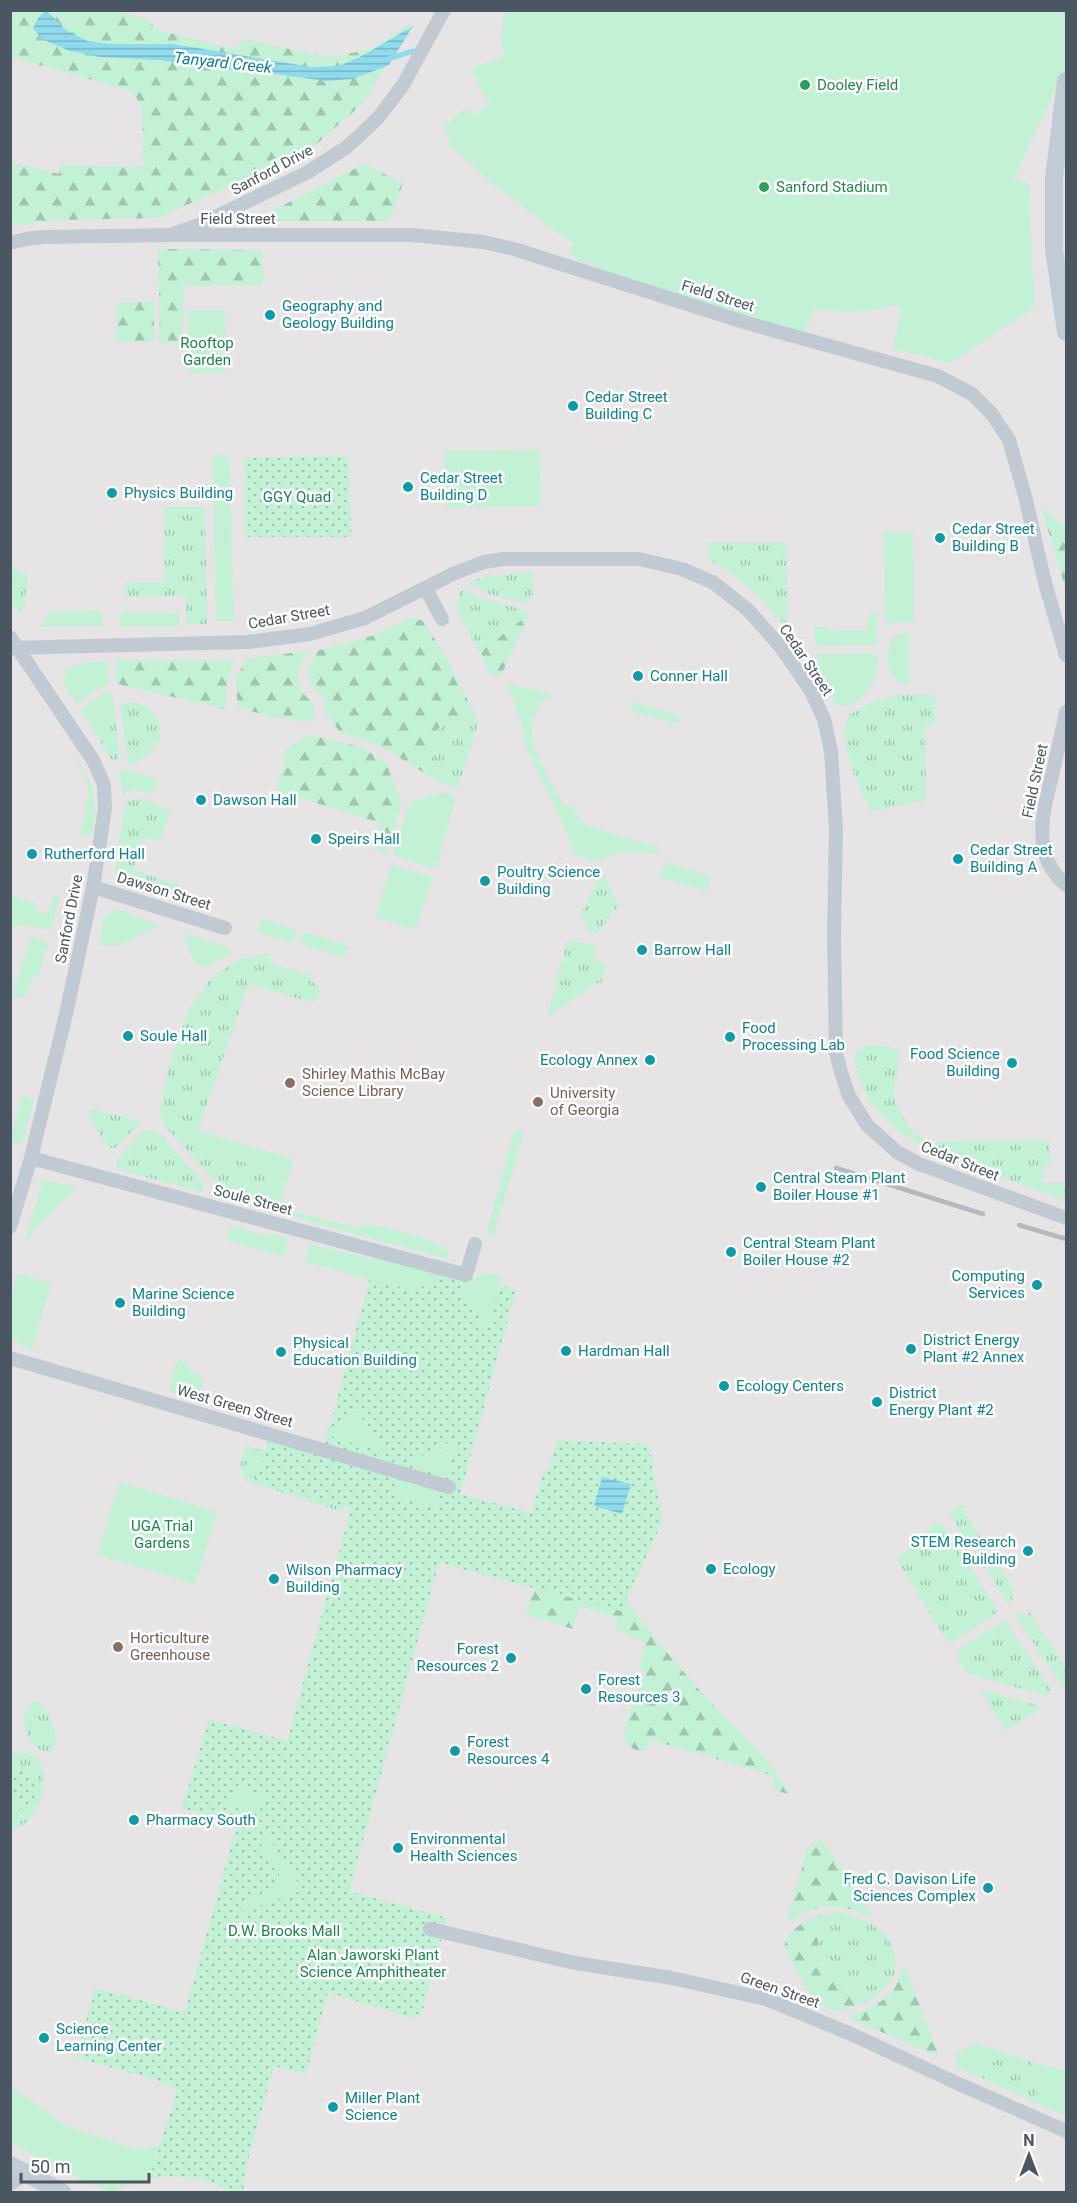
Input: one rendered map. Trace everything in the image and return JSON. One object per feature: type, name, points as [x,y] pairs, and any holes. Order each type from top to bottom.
[{"type":"main road","points":[[1066,81],[1054,178],[1054,249],[1066,332]]},
{"type":"main road","points":[[15,2174],[62,2193]]},
{"type":"street","name":"Sanford Drive","points":[[10,243],[44,237],[170,235],[201,224],[308,172],[346,147],[378,118],[404,85],[444,10]]},
{"type":"street","name":"Field Street","points":[[170,235],[412,234],[483,242],[514,249],[747,323],[938,376],[972,394],[992,414],[1009,440],[1026,500],[1045,583],[1066,654]]},
{"type":"street","name":"Cedar Street","points":[[13,644],[249,642],[310,634],[365,618],[455,573],[494,561],[537,558],[639,559],[682,568],[714,583],[748,610],[780,646],[811,691],[824,719],[833,775],[836,829],[834,933],[836,1053],[849,1096],[867,1125],[897,1152],[920,1164],[1066,1218]]},
{"type":"street","points":[[426,589],[442,619]]},
{"type":"street","name":"Sanford Drive","points":[[10,1227],[31,1158],[66,1014],[93,887],[105,808],[104,785],[93,760],[13,644]]},
{"type":"street","name":"Field Street","points":[[1066,712],[1043,811],[1041,838],[1045,855],[1053,870],[1066,885]]},
{"type":"street","name":"Dawson Street","points":[[93,887],[225,928]]},
{"type":"street","name":"Soule Street","points":[[31,1158],[466,1275],[475,1244]]},
{"type":"street","name":"West Green Street","points":[[10,1358],[449,1487]]},
{"type":"street","name":"Green Street","points":[[430,1929],[575,1963],[672,1978],[766,1999],[851,2034],[1066,2131]]},
{"type":"shaded area","name":"University of Georgia","points":[[11,11],[1066,11],[1066,2192],[11,2192]]},
{"type":"green space","points":[[11,11],[115,11],[147,19],[158,30],[234,49],[247,39],[328,58],[374,48],[413,22],[363,103],[311,149],[158,218],[57,220],[11,226],[10,162],[59,174],[61,165],[144,167],[142,107],[132,91],[11,57]]},
{"type":"green space","name":"Sanford Stadium","points":[[505,11],[1066,11],[1066,68],[1014,178],[1030,185],[1029,209],[1035,307],[950,363],[892,348],[900,318],[899,305],[855,311],[810,309],[812,311],[809,326],[806,326],[805,334],[604,272],[589,261],[586,264],[568,253],[574,243],[496,187],[448,143],[452,139],[443,128],[466,108],[474,117],[490,102],[483,94],[471,68],[504,57],[501,35]]},
{"type":"green space","points":[[364,164],[403,183],[390,221],[256,221],[262,216]]},
{"type":"green space","points":[[158,249],[262,250],[263,285],[183,286],[183,343],[160,343]]},
{"type":"green space","points":[[154,301],[154,342],[117,342],[117,306],[119,303]]},
{"type":"green space","name":"Rooftop Garden","points":[[188,310],[225,310],[226,372],[189,373]]},
{"type":"green space","points":[[540,450],[541,506],[446,508],[445,451]]},
{"type":"green space","points":[[213,455],[229,456],[234,621],[216,621]]},
{"type":"green space","name":"GGY Quad","points":[[349,456],[351,537],[245,537],[244,458]]},
{"type":"green space","points":[[1041,506],[1059,523],[1066,525],[1066,594],[1058,561]]},
{"type":"green space","points":[[164,507],[205,507],[207,624],[186,624],[185,596],[125,597],[125,583],[164,582]]},
{"type":"green space","points":[[884,532],[913,532],[914,622],[889,623],[885,619]]},
{"type":"green space","points":[[707,543],[787,543],[788,629],[765,602],[741,580],[713,562]]},
{"type":"green space","points":[[10,558],[16,569],[28,576],[24,608],[20,614],[11,600]]},
{"type":"green space","points":[[533,573],[533,596],[525,603],[489,594],[469,582],[489,576]]},
{"type":"green space","points":[[464,588],[479,598],[521,609],[528,615],[480,652],[456,608],[460,591]]},
{"type":"green space","points":[[101,611],[103,626],[40,627],[50,612]]},
{"type":"green space","points":[[124,612],[180,613],[179,626],[120,627],[120,615]]},
{"type":"green space","points":[[871,612],[877,612],[877,642],[872,645],[816,646],[815,627],[827,627],[828,631],[867,630],[867,617],[870,617]]},
{"type":"green space","points":[[528,615],[504,669],[500,675],[494,676],[480,652]]},
{"type":"green space","points":[[411,618],[424,621],[449,663],[479,722],[450,721],[437,731],[433,747],[437,781],[392,753],[364,739],[341,733],[325,713],[323,697],[313,686],[309,676],[309,670],[317,651],[375,635]]},
{"type":"green space","points":[[909,632],[909,686],[891,673],[888,668],[888,655],[891,639]]},
{"type":"green space","points":[[307,651],[300,665],[298,678],[301,691],[313,702],[315,717],[307,722],[270,717],[238,707],[235,679],[247,659]]},
{"type":"green space","points":[[869,653],[878,656],[872,685],[860,699],[850,706],[837,704],[819,670],[817,654]]},
{"type":"green space","points":[[116,660],[234,660],[227,685],[225,709],[117,684]]},
{"type":"green space","points":[[108,661],[109,684],[92,692],[77,704],[65,687],[66,672],[78,665]]},
{"type":"green space","points":[[508,685],[557,696],[541,702],[533,720],[532,733],[544,770],[563,804],[573,807],[584,825],[659,847],[658,854],[625,851],[601,860],[591,860],[574,855],[567,833],[524,742],[522,722],[508,689]]},
{"type":"green space","points":[[110,690],[114,707],[102,715],[92,728],[80,711]]},
{"type":"green space","points":[[898,695],[935,695],[935,726],[925,726],[926,800],[871,812],[851,764],[845,737],[845,725],[849,715],[870,703]]},
{"type":"green space","points":[[634,702],[681,716],[679,724],[631,712]]},
{"type":"green space","points":[[139,703],[154,714],[159,725],[160,737],[156,746],[147,755],[137,762],[128,764],[120,705]]},
{"type":"green space","points":[[114,707],[118,760],[111,759],[92,728],[102,715]]},
{"type":"green space","points":[[452,720],[479,722],[458,788],[437,781],[434,755],[435,738],[438,731]]},
{"type":"green space","points":[[314,736],[362,747],[386,763],[402,803],[386,853],[374,849],[381,823],[277,791],[287,749],[306,737]]},
{"type":"green space","points":[[72,755],[86,774],[93,791],[93,833],[89,836],[79,835],[89,795],[87,779]]},
{"type":"green space","points":[[124,769],[157,779],[152,794],[134,790],[123,794],[119,772]]},
{"type":"green space","points":[[445,792],[453,795],[455,801],[437,866],[432,868],[395,856],[393,851],[411,802]]},
{"type":"green space","points":[[142,799],[171,810],[160,840],[143,838],[133,870],[180,885],[177,897],[125,883],[115,873],[124,810],[128,801]]},
{"type":"green space","points":[[665,862],[711,876],[708,891],[661,878]]},
{"type":"green space","points":[[391,865],[434,877],[416,930],[376,917]]},
{"type":"green space","points":[[604,874],[618,906],[597,934],[588,931],[587,924],[580,917],[592,891]]},
{"type":"green space","points":[[54,895],[59,897],[52,930],[11,925],[11,896],[37,904],[36,910],[47,914]]},
{"type":"green space","points":[[118,909],[159,926],[118,945],[99,945],[105,916]]},
{"type":"green space","points":[[262,919],[295,929],[297,932],[294,943],[257,932]]},
{"type":"green space","points":[[306,932],[349,946],[344,958],[300,944]]},
{"type":"green space","points":[[189,934],[231,950],[208,966],[201,967],[195,963],[184,937]]},
{"type":"green space","points":[[31,936],[48,943],[39,975],[35,974],[22,999],[12,995]]},
{"type":"green space","points":[[570,940],[594,945],[598,962],[607,964],[601,984],[596,983],[547,1018],[567,942]]},
{"type":"green space","points":[[270,953],[268,963],[313,976],[312,981],[321,990],[316,1001],[307,1001],[249,984],[196,1136],[204,1150],[266,1169],[269,1176],[260,1208],[233,1201],[163,1124],[159,1111],[170,1063],[187,1012],[212,977],[240,959]]},
{"type":"green space","points":[[867,1045],[896,1049],[899,1064],[893,1094],[902,1116],[914,1134],[927,1140],[925,1147],[899,1131],[877,1110],[868,1097],[861,1083],[855,1054]]},
{"type":"green space","points":[[22,1096],[34,1100],[22,1144],[10,1141]]},
{"type":"green space","points":[[94,1109],[138,1121],[140,1124],[114,1149],[108,1147],[88,1115],[90,1110]]},
{"type":"green space","points":[[197,1128],[215,1136],[293,1159],[279,1208],[357,1228],[364,1225],[385,1227],[433,1241],[444,1247],[449,1254],[447,1258],[260,1208],[269,1176],[266,1169],[204,1150],[198,1140]]},
{"type":"green space","points":[[149,1130],[160,1133],[204,1183],[201,1192],[117,1169],[116,1162],[142,1132]]},
{"type":"green space","points":[[514,1130],[524,1133],[493,1237],[487,1231]]},
{"type":"green space","points":[[1049,1140],[1050,1166],[1043,1166],[1043,1183],[1066,1183],[1066,1201],[935,1153],[937,1141]]},
{"type":"green space","points":[[43,1180],[76,1187],[25,1241]]},
{"type":"green space","points":[[235,1227],[268,1236],[273,1234],[289,1238],[284,1257],[229,1241],[227,1233],[229,1229]]},
{"type":"green space","points":[[310,1244],[379,1261],[385,1260],[436,1274],[434,1286],[427,1285],[411,1290],[308,1263],[305,1261]]},
{"type":"green space","name":"D.W. Brooks Mall","points":[[377,1252],[516,1290],[460,1494],[532,1513],[544,1470],[548,1471],[557,1440],[648,1444],[650,1455],[654,1456],[652,1465],[663,1521],[621,1611],[439,1563],[349,1891],[447,1918],[421,2016],[416,2015],[415,2019],[328,1992],[306,2074],[274,2066],[247,2164],[243,2192],[228,2190],[193,2178],[150,2177],[177,2089],[153,2079],[76,2058],[95,1988],[185,2012],[237,1824],[182,1808],[209,1719],[287,1741],[351,1508],[256,1482],[271,1430],[325,1444]]},
{"type":"green space","points":[[485,1273],[502,1276],[489,1323],[483,1327],[474,1304],[461,1293],[464,1282]]},
{"type":"green space","points":[[17,1274],[51,1283],[32,1351],[11,1338],[11,1298]]},
{"type":"green space","points":[[179,1360],[187,1362],[192,1372],[204,1378],[198,1398],[169,1391],[174,1367]]},
{"type":"green space","points":[[359,1411],[370,1435],[382,1448],[381,1452],[324,1434]]},
{"type":"green space","points":[[450,1441],[456,1444],[446,1476],[412,1466],[414,1458],[440,1449]]},
{"type":"green space","points":[[246,1446],[354,1477],[343,1512],[246,1481],[240,1466]]},
{"type":"green space","name":"UGA Trial Gardens","points":[[120,1482],[217,1512],[195,1584],[97,1555]]},
{"type":"green space","points":[[403,1482],[442,1488],[435,1508],[394,1496],[393,1493],[398,1484]]},
{"type":"green space","points":[[964,1503],[967,1507],[963,1510],[1016,1592],[1011,1596],[1013,1600],[1008,1603],[950,1515],[951,1511]]},
{"type":"green space","points":[[937,1522],[941,1522],[997,1609],[997,1612],[951,1643],[948,1642],[899,1563],[899,1558]]},
{"type":"green space","points":[[539,1571],[619,1589],[671,1657],[761,1754],[789,1792],[787,1794],[773,1789],[774,1776],[651,1740],[645,1751],[630,1746],[625,1740],[626,1724],[645,1673],[639,1666],[645,1643],[615,1628],[617,1617],[580,1606],[573,1629],[526,1615]]},
{"type":"green space","points":[[1020,1611],[1023,1616],[1029,1612],[1063,1663],[1066,1660],[1066,1690],[1016,1617],[1015,1615]]},
{"type":"green space","points":[[1003,1621],[1006,1622],[1051,1689],[1048,1696],[968,1674],[956,1655],[957,1651]]},
{"type":"green space","points":[[980,1690],[1037,1705],[1039,1710],[1006,1731]]},
{"type":"green space","points":[[38,1701],[50,1719],[56,1735],[54,1748],[49,1753],[32,1743],[26,1732],[24,1712],[32,1702]]},
{"type":"green space","points":[[11,1753],[30,1753],[40,1761],[43,1770],[43,1791],[36,1811],[22,1825],[13,1828],[10,1794],[22,1809],[22,1767],[11,1776]]},
{"type":"green space","points":[[22,1767],[38,1789],[36,1796],[22,1810],[11,1794],[10,1776]]},
{"type":"green space","points":[[235,1785],[265,1796],[258,1815],[229,1805]]},
{"type":"green space","points":[[266,1834],[303,1890],[242,1912],[247,1896],[256,1897],[279,1884],[279,1873],[261,1845]]},
{"type":"green space","points":[[821,1839],[874,1918],[840,1907],[822,1907],[787,1921],[808,1846]]},
{"type":"green space","points":[[841,1912],[864,1920],[879,1929],[887,1937],[895,1954],[896,1963],[892,1979],[887,1986],[865,2003],[847,1993],[832,1977],[819,1948],[818,1932],[822,1914]]},
{"type":"green space","points":[[822,1914],[818,1938],[826,1968],[847,1993],[865,2003],[837,2012],[814,2002],[784,1947],[798,1926]]},
{"type":"green space","points":[[904,1966],[938,2056],[851,2019],[852,2015],[888,1996],[896,1985]]},
{"type":"green space","points":[[976,2043],[1006,2054],[987,2066],[982,2078],[959,2068],[955,2056],[957,2052]]},
{"type":"green space","points":[[1006,2054],[1029,2061],[1039,2071],[1036,2103],[982,2078],[987,2066]]},
{"type":"green space","points":[[1029,2061],[1066,2069],[1066,2116],[1036,2103],[1039,2071]]},
{"type":"green space","points":[[10,2085],[66,2126],[138,2150],[140,2146],[148,2149],[150,2146],[159,2147],[150,2177],[112,2192],[47,2164],[11,2141]]},
{"type":"water","points":[[46,10],[66,30],[87,41],[109,44],[173,44],[311,67],[339,66],[360,57],[413,26],[389,65],[353,79],[327,81],[253,71],[215,69],[160,60],[100,57],[70,51],[42,39],[33,28],[38,18]]},
{"type":"water","points":[[602,1477],[631,1484],[622,1514],[594,1506]]},
{"type":"waterway","name":"Tanyard Creek","points":[[388,59],[413,51]]},
{"type":"railway","points":[[836,1168],[983,1214]]},
{"type":"railway","points":[[1019,1225],[1066,1239]]},
{"type":"place","name":"Dooley Field","points":[[805,85]]},
{"type":"place","name":"Sanford Stadium","points":[[764,187]]},
{"type":"place","name":"Geography and Geology Building","points":[[270,315]]},
{"type":"place","name":"Cedar Street Building C","points":[[573,406]]},
{"type":"place","name":"Cedar Street Building D","points":[[408,487]]},
{"type":"place","name":"Physics Building","points":[[112,493]]},
{"type":"place","name":"Cedar Street Building B","points":[[940,538]]},
{"type":"place","name":"Conner Hall","points":[[638,676]]},
{"type":"place","name":"Dawson Hall","points":[[201,800]]},
{"type":"place","name":"Speirs Hall","points":[[316,839]]},
{"type":"place","name":"Rutherford Hall","points":[[32,854]]},
{"type":"place","name":"Cedar Street Building A","points":[[958,859]]},
{"type":"place","name":"Poultry Science Building","points":[[485,881]]},
{"type":"place","name":"Barrow Hall","points":[[642,950]]},
{"type":"place","name":"Soule Hall","points":[[128,1036]]},
{"type":"place","name":"Food Processing Lab","points":[[730,1037]]},
{"type":"place","name":"Ecology Annex","points":[[650,1060]]},
{"type":"place","name":"Food Science Building","points":[[1012,1063]]},
{"type":"place","name":"Shirley Mathis McBay Science Library","points":[[290,1083]]},
{"type":"place","name":"University of Georgia","points":[[538,1102]]},
{"type":"place","name":"Central Steam Plant Boiler House #1","points":[[761,1187]]},
{"type":"place","name":"Central Steam Plant Boiler House #2","points":[[731,1252]]},
{"type":"place","name":"Computing Services","points":[[1037,1285]]},
{"type":"place","name":"Marine Science Building","points":[[120,1303]]},
{"type":"place","name":"District Energy Plant #2 Annex","points":[[911,1349]]},
{"type":"place","name":"Hardman Hall","points":[[566,1351]]},
{"type":"place","name":"Physical Education Building","points":[[281,1352]]},
{"type":"place","name":"Ecology Centers","points":[[724,1386]]},
{"type":"place","name":"District Energy Plant #2","points":[[877,1402]]},
{"type":"place","name":"STEM Research Building","points":[[1028,1551]]},
{"type":"place","name":"Ecology","points":[[711,1569]]},
{"type":"place","name":"Wilson Pharmacy Building","points":[[274,1579]]},
{"type":"place","name":"Horticulture Greenhouse","points":[[118,1647]]},
{"type":"place","name":"Forest Resources 2","points":[[511,1658]]},
{"type":"place","name":"Forest Resources 3","points":[[586,1689]]},
{"type":"place","name":"Forest Resources 4","points":[[455,1751]]},
{"type":"place","name":"Pharmacy South","points":[[134,1820]]},
{"type":"place","name":"Environmental Health Sciences","points":[[398,1848]]},
{"type":"place","name":"Fred C. Davison Life Sciences Complex","points":[[988,1888]]},
{"type":"place","name":"Science Learning Center","points":[[44,2038]]},
{"type":"place","name":"Miller Plant Science","points":[[333,2107]]},
{"type":"park label","name":"Alan Jaworski Plant Science Amphitheater","points":[[373,1964]]}]
